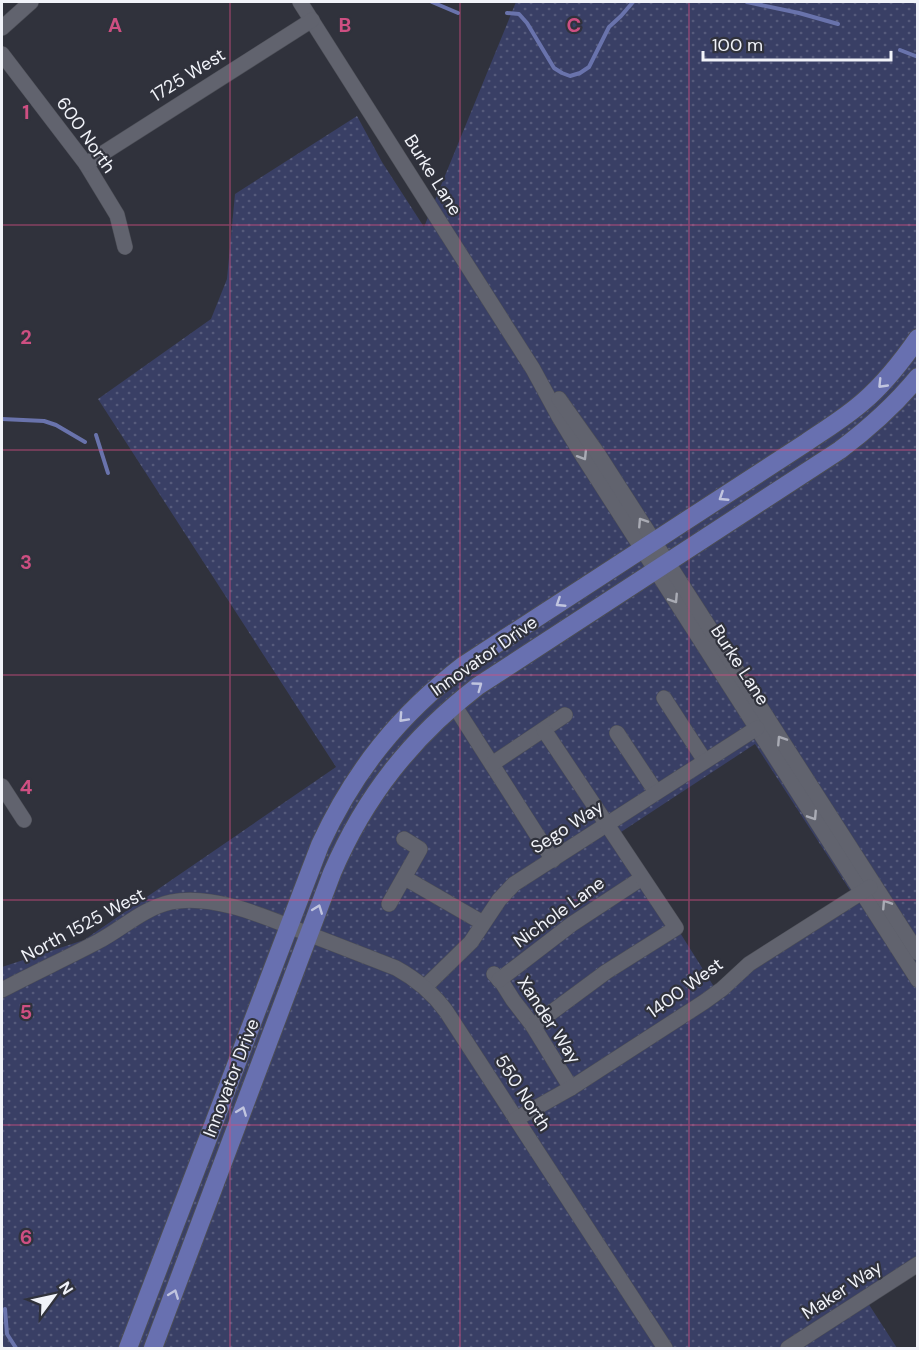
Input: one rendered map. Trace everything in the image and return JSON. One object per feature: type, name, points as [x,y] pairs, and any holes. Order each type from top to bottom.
[{"type":"main road","name":"Innovator Drive","points":[[128,1348],[320,845],[338,808],[374,753],[404,718],[464,665],[848,414],[889,376],[918,338]]},
{"type":"main road","name":"Innovator Drive","points":[[153,1348],[332,873],[360,816],[389,773],[439,718],[454,705],[499,672],[849,443],[895,403],[918,377]]},
{"type":"street","points":[[2,28],[31,2]]},
{"type":"street","name":"Burke Lane","points":[[300,2],[533,369],[583,432],[661,566],[868,889],[918,980]]},
{"type":"street","name":"1725 West","points":[[86,164],[312,20]]},
{"type":"street","name":"600 North","points":[[2,54],[86,164],[117,215],[125,246]]},
{"type":"street","name":"Burke Lane","points":[[661,566],[757,728],[868,889],[918,953]]},
{"type":"street","points":[[664,698],[705,761]]},
{"type":"street","points":[[454,705],[553,860]]},
{"type":"street","points":[[492,764],[566,716]]},
{"type":"street","name":"Sego Way","points":[[425,987],[471,942],[499,900],[514,884],[757,728]]},
{"type":"street","points":[[533,1026],[606,972],[675,928],[544,730]]},
{"type":"street","points":[[617,733],[656,792]]},
{"type":"street","points":[[2,786],[24,820]]},
{"type":"street","points":[[389,904],[420,849],[404,839]]},
{"type":"street","points":[[405,878],[483,923]]},
{"type":"street","name":"Nichole Lane","points":[[497,977],[642,878]]},
{"type":"street","name":"1400 West","points":[[516,1119],[571,1088],[713,996],[749,964],[868,889]]},
{"type":"street","name":"North 1525 West","points":[[2,990],[99,940],[148,911],[170,903],[197,900],[224,904],[289,926]]},
{"type":"street","name":"550 North","points":[[289,926],[396,968],[425,987],[439,1001],[665,1348]]},
{"type":"street","name":"Xander Way","points":[[497,977],[533,1026],[571,1088]]},
{"type":"street","name":"Maker Way","points":[[788,1348],[918,1264]]},
{"type":"shaded area","points":[[516,2],[917,2],[918,1270],[868,1303],[897,1348],[2,1348],[2,967],[84,940],[336,767],[98,399],[211,319],[227,279],[235,194],[357,116],[382,162],[424,227]],"holes":[[[755,744],[855,898],[716,990],[618,834]]]},
{"type":"waterway","points":[[432,2],[458,13]]},
{"type":"waterway","points":[[507,13],[519,14],[527,23],[554,68],[570,76],[589,67],[609,27],[633,2]]},
{"type":"waterway","points":[[747,2],[838,24]]},
{"type":"waterway","points":[[900,50],[918,57]]},
{"type":"waterway","points":[[2,419],[44,421],[56,425],[85,442]]},
{"type":"waterway","points":[[96,435],[108,473]]},
{"type":"waterway","points":[[5,1309],[7,1334],[16,1348]]}]
